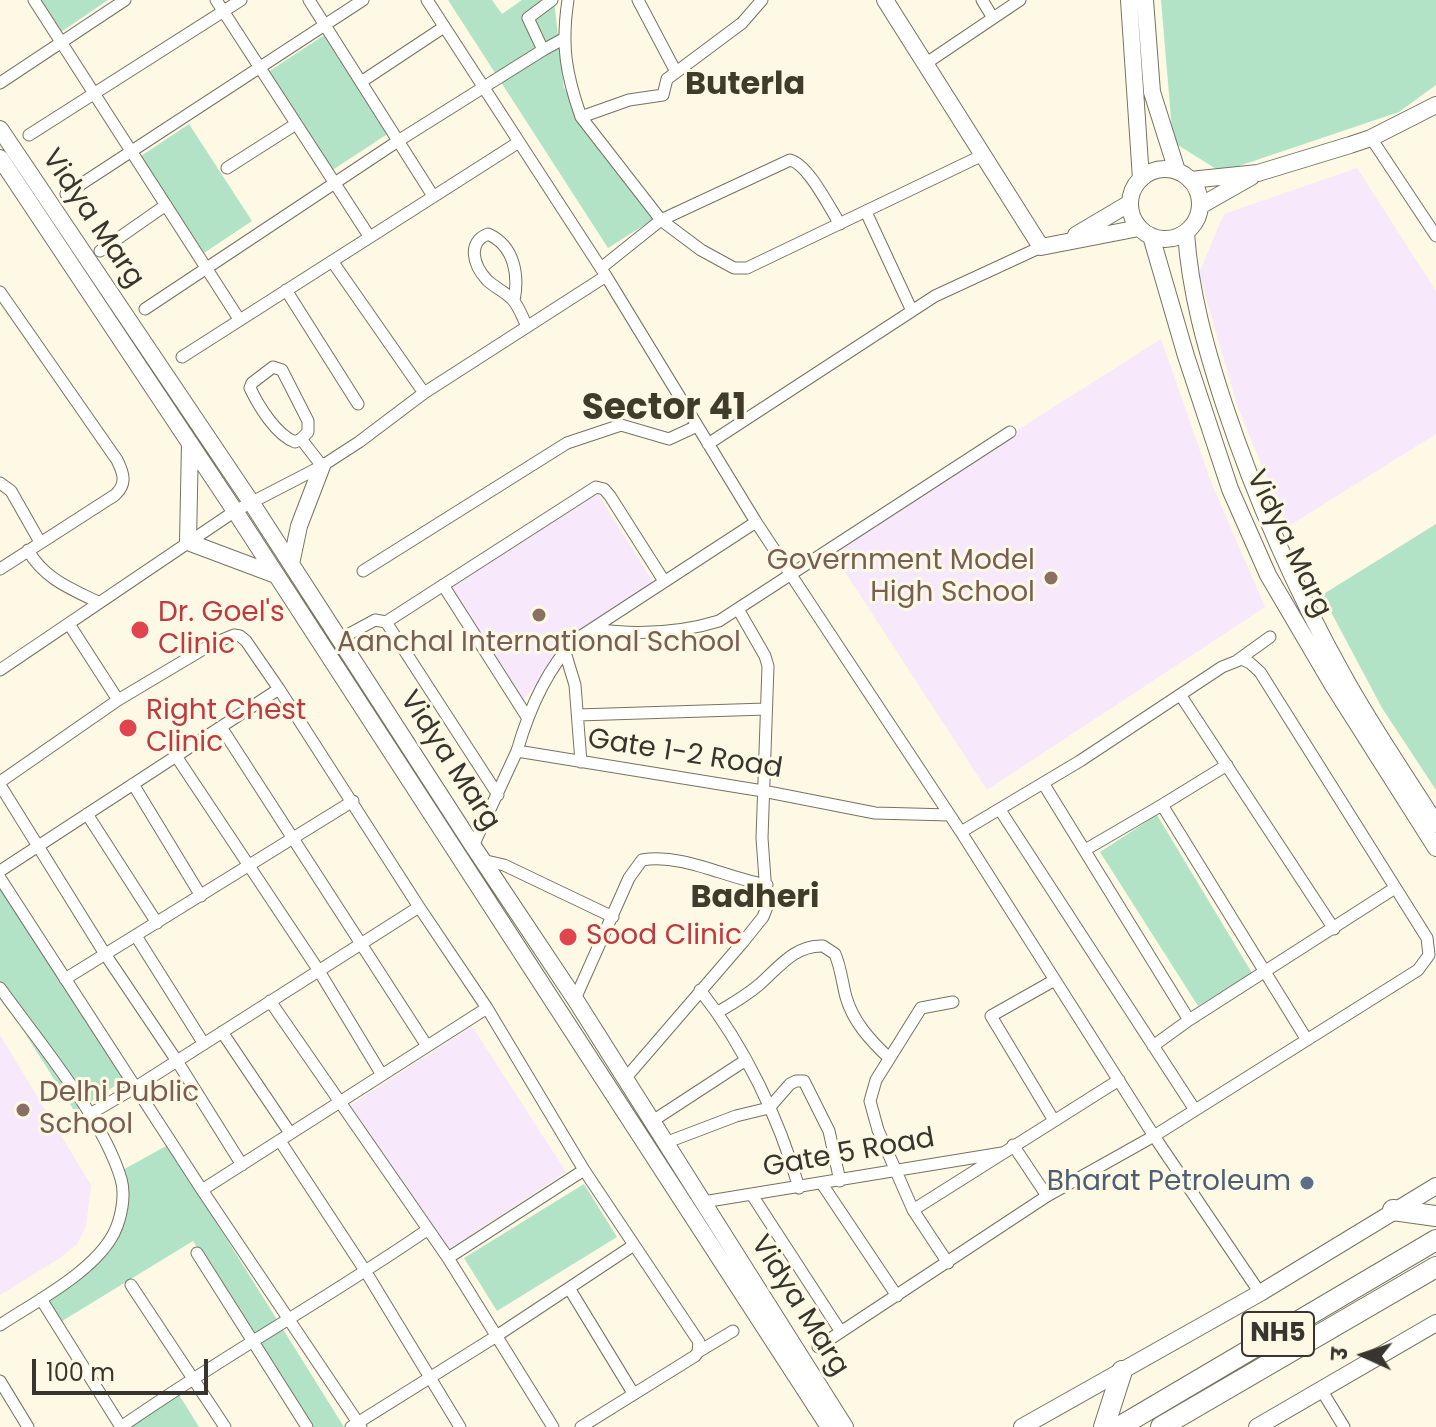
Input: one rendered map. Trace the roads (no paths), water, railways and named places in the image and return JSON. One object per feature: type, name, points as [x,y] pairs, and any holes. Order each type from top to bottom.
[{"type":"highway","points":[[1393,1210],[1436,1216]]},
{"type":"highway","name":"NH5","points":[[1119,1427],[1436,1240]]},
{"type":"highway","name":"NH5","points":[[1161,1427],[1436,1267]]},
{"type":"highway","points":[[1104,1427],[1122,1371]]},
{"type":"main road","points":[[885,0],[1041,247],[1068,240],[1145,232],[1163,239],[1186,233],[1196,221],[1200,206],[1198,193],[1184,176],[1152,92],[1145,0]]},
{"type":"main road","points":[[1129,0],[1141,179]]},
{"type":"main road","points":[[1200,206],[1258,173],[1371,138],[1436,105]]},
{"type":"main road","name":"Vidya Marg","points":[[0,129],[251,502],[575,999],[845,1427]]},
{"type":"main road","name":"Vidya Marg","points":[[0,158],[235,511],[829,1427]]},
{"type":"main road","points":[[1145,232],[1133,218],[1130,203],[1133,189],[1151,172],[1166,169],[1184,176],[1258,173]]},
{"type":"main road","points":[[1068,240],[1130,203]]},
{"type":"main road","name":"Vidya Marg","points":[[1145,232],[1230,489],[1268,575],[1332,684],[1436,848]]},
{"type":"main road","name":"Vidya Marg","points":[[1186,233],[1187,262],[1207,351],[1249,479],[1285,563],[1344,678],[1436,824]]},
{"type":"main road","points":[[190,443],[188,542],[276,575]]},
{"type":"main road","points":[[291,564],[299,526],[322,466]]},
{"type":"main road","points":[[1022,1427],[1260,1293],[1436,1186]]},
{"type":"main road","points":[[1257,1427],[1436,1323]]},
{"type":"street","points":[[34,0],[239,319]]},
{"type":"street","points":[[0,83],[125,0]]},
{"type":"street","points":[[216,0],[369,236]]},
{"type":"street","points":[[29,135],[241,0]]},
{"type":"street","points":[[309,0],[433,196]]},
{"type":"street","points":[[66,194],[363,0]]},
{"type":"street","points":[[427,0],[603,272],[756,522],[961,832],[1154,1136],[1260,1293]]},
{"type":"street","points":[[543,50],[528,18],[552,0]]},
{"type":"street","points":[[568,0],[565,38],[567,76],[581,117],[661,220],[701,250],[740,269],[983,155]]},
{"type":"street","points":[[638,0],[676,72]]},
{"type":"street","points":[[581,117],[629,100],[663,95],[667,79],[742,23],[762,0]]},
{"type":"street","points":[[982,0],[993,18]]},
{"type":"street","points":[[925,64],[1020,0]]},
{"type":"street","points":[[361,82],[444,27]]},
{"type":"street","points":[[145,309],[398,141],[565,38]]},
{"type":"street","points":[[227,168],[296,124]]},
{"type":"street","points":[[1371,138],[1436,236]]},
{"type":"street","points":[[182,357],[519,142]]},
{"type":"street","points":[[0,670],[235,511],[322,466],[359,442],[424,393],[603,272],[661,220],[790,160],[804,169],[840,224]]},
{"type":"street","points":[[100,251],[166,205]]},
{"type":"street","points":[[866,212],[912,311]]},
{"type":"street","points":[[514,301],[517,269],[495,237],[488,234],[480,237],[475,243],[474,252],[480,271],[492,285],[514,301],[527,326]]},
{"type":"street","points":[[708,444],[912,311],[962,283],[1041,247]]},
{"type":"street","points":[[332,261],[424,393]]},
{"type":"street","points":[[286,290],[358,404]]},
{"type":"street","points":[[0,292],[117,460],[124,478],[121,490],[115,495],[0,569]]},
{"type":"street","points":[[273,367],[282,370],[308,421],[308,432],[301,439],[295,442],[283,435],[250,388],[273,367]]},
{"type":"street","points":[[363,571],[567,443],[621,425],[669,439],[697,426]]},
{"type":"street","points":[[592,629],[649,633],[719,621],[1010,432]]},
{"type":"street","points":[[301,439],[322,466]]},
{"type":"street","points":[[0,483],[11,491],[40,542]]},
{"type":"street","points":[[340,639],[375,620],[386,622],[596,487],[604,489],[610,496],[664,581]]},
{"type":"street","points":[[613,917],[478,853],[498,795],[517,751],[527,717],[575,640],[756,522]]},
{"type":"street","points":[[28,550],[34,560],[59,583],[98,602]]},
{"type":"street","points":[[443,585],[527,717]]},
{"type":"street","points":[[624,1080],[763,917],[767,907],[762,854],[768,677],[765,656],[738,609]]},
{"type":"street","points":[[386,622],[498,795]]},
{"type":"street","points":[[69,624],[118,700]]},
{"type":"street","points":[[242,1165],[105,954],[0,783],[118,700],[212,644],[234,635],[246,641],[279,689],[487,1008],[584,1170],[689,1325],[699,1342],[698,1352]]},
{"type":"street","points":[[961,832],[1270,637]]},
{"type":"street","points":[[565,652],[575,685],[581,762]]},
{"type":"street","points":[[818,1347],[1047,1196],[1154,1136],[1418,970],[1427,961],[1427,938],[1260,672],[1250,663],[1238,660]]},
{"type":"street","points":[[0,871],[279,689]]},
{"type":"street","points":[[1181,696],[1334,929]]},
{"type":"street","points":[[578,715],[766,709]]},
{"type":"street","points":[[221,727],[427,1046]]},
{"type":"street","name":"Gate 1-2 Road","points":[[517,751],[763,791],[875,813],[949,815]]},
{"type":"street","points":[[176,756],[319,971],[382,1075]]},
{"type":"street","points":[[1085,850],[1227,765]]},
{"type":"street","points":[[1043,783],[1189,1020]]},
{"type":"street","points":[[133,784],[201,896]]},
{"type":"street","points":[[65,979],[353,801]]},
{"type":"street","points":[[1162,805],[1307,1040]]},
{"type":"street","points":[[1000,810],[1195,1110]]},
{"type":"street","points":[[87,814],[157,923]]},
{"type":"street","points":[[575,999],[629,878],[642,860],[669,859],[767,885]]},
{"type":"street","points":[[0,878],[357,1426],[429,1376],[495,1337],[634,1245]]},
{"type":"street","points":[[1153,1046],[1395,888]]},
{"type":"street","points":[[90,1114],[419,907]]},
{"type":"street","points":[[136,936],[204,1044]]},
{"type":"street","points":[[718,1012],[749,992],[794,954],[823,946],[835,954],[846,997],[856,1018],[872,1042],[889,1058]]},
{"type":"street","points":[[1053,981],[991,1016],[1053,1119]]},
{"type":"street","points":[[0,988],[90,1114],[122,1180],[123,1191],[114,1233],[94,1259],[0,1325]]},
{"type":"street","points":[[700,990],[718,1012],[746,1060],[788,1150],[799,1188]]},
{"type":"street","points":[[270,1001],[448,1258],[553,1427]]},
{"type":"street","points":[[948,1263],[913,1210],[878,1130],[870,1101],[876,1080],[921,1008],[953,1002]]},
{"type":"street","points":[[202,1190],[487,1008]]},
{"type":"street","points":[[222,1032],[290,1133]]},
{"type":"street","points":[[651,1122],[746,1060]]},
{"type":"street","points":[[913,1210],[1119,1080]]},
{"type":"street","points":[[665,1143],[736,1116],[769,1108],[790,1084],[804,1081],[829,1131],[840,1181]]},
{"type":"street","points":[[280,1141],[366,1272],[460,1427]]},
{"type":"street","points":[[1013,1145],[1047,1196]]},
{"type":"street","name":"Gate 5 Road","points":[[703,1202],[1002,1153]]},
{"type":"street","points":[[448,1258],[584,1170]]},
{"type":"street","points":[[822,1184],[897,1296]]},
{"type":"street","points":[[752,1195],[841,1332]]},
{"type":"street","points":[[41,1299],[121,1427],[191,1378],[290,1320],[427,1230]]},
{"type":"street","points":[[197,1253],[307,1427]]},
{"type":"street","points":[[131,1285],[225,1427]]},
{"type":"street","points":[[569,1288],[633,1393]]},
{"type":"street","points":[[581,1427],[733,1331]]},
{"type":"street","points":[[0,1381],[28,1427]]},
{"type":"street","points":[[1322,1391],[1344,1427]]},
{"type":"place","name":"Government Model High School","points":[[1051,578]]},
{"type":"place","name":"Aanchal International School","points":[[539,615]]},
{"type":"place","name":"Dr. Goel's Clinic","points":[[140,630]]},
{"type":"place","name":"Right Chest Clinic","points":[[128,728]]},
{"type":"place","name":"Sood Clinic","points":[[568,937]]},
{"type":"place","name":"Delhi Public School","points":[[23,1110]]},
{"type":"place","name":"Bharat Petroleum","points":[[1307,1183]]},
{"type":"district","name":"Buterla","points":[[745,86]]},
{"type":"district","name":"Sector 41","points":[[664,410]]},
{"type":"district","name":"Badheri","points":[[755,899]]}]
